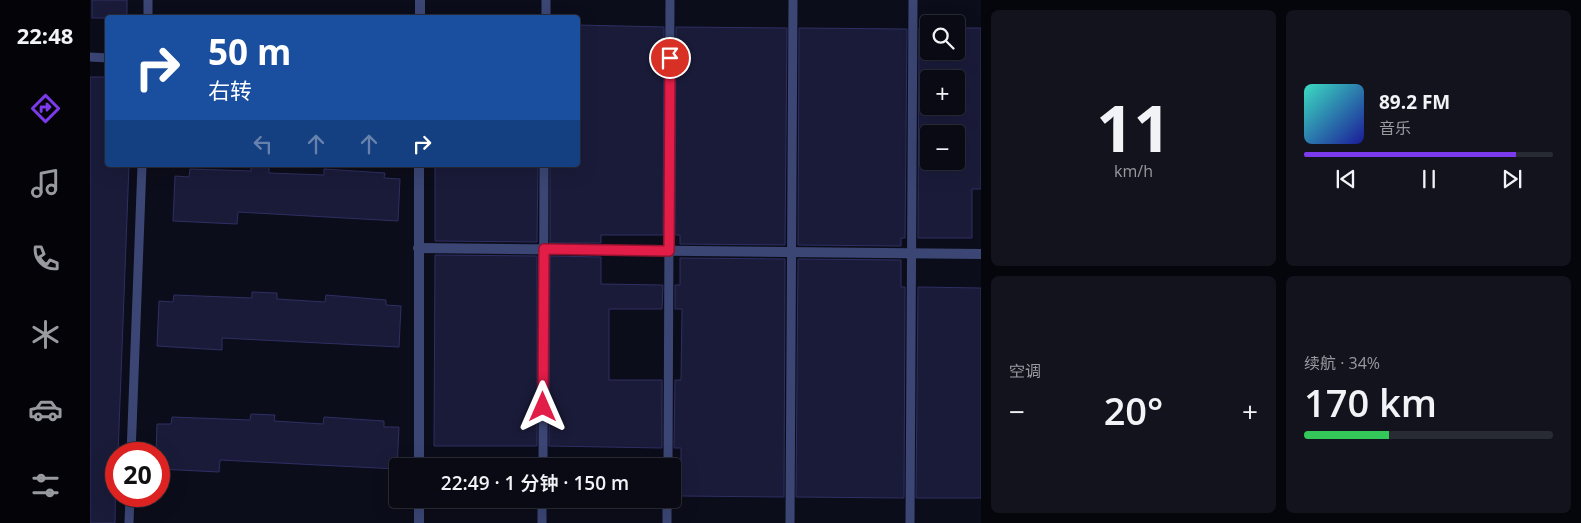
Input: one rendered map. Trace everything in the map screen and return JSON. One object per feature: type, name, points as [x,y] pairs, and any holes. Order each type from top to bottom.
[{"type":"street","points":[[420,0],[420,15]]},
{"type":"street","points":[[418,458],[419,167]]},
{"type":"street","points":[[418,248],[981,254]]},
{"type":"street","points":[[419,508],[419,523]]},
{"type":"lane","points":[[148,0],[148,15]]},
{"type":"lane","points":[[546,0],[546,15]]},
{"type":"lane","points":[[668,458],[670,0]]},
{"type":"lane","points":[[790,523],[793,0]]},
{"type":"lane","points":[[910,523],[913,0]]},
{"type":"lane","points":[[90,57],[105,58]]},
{"type":"lane","points":[[131,442],[142,167]]},
{"type":"lane","points":[[542,458],[544,167]]},
{"type":"lane","points":[[129,523],[130,507]]},
{"type":"lane","points":[[542,508],[542,523]]},
{"type":"lane","points":[[667,508],[667,523]]},
{"type":"building","points":[[92,0],[127,0],[127,15],[105,15],[105,18],[92,18]]},
{"type":"building","points":[[580,25],[664,27],[663,235],[601,235],[601,243],[550,243],[550,167],[580,167]]},
{"type":"building","points":[[676,27],[787,28],[785,245],[680,244],[680,235],[675,235]]},
{"type":"building","points":[[799,28],[907,29],[905,238],[901,238],[901,246],[798,245]]},
{"type":"building","points":[[919,28],[920,60],[965,60],[965,28],[981,28],[981,189],[972,189],[972,238],[918,238]]},
{"type":"building","points":[[90,77],[105,77],[105,167],[129,167],[118,442],[105,442],[105,507],[115,507],[115,523],[90,523]]},
{"type":"building","points":[[251,167],[269,167],[269,173],[324,175],[324,169],[385,173],[384,178],[400,179],[398,221],[238,212],[237,224],[173,221],[175,176],[189,177],[190,169],[251,171]]},
{"type":"building","points":[[435,167],[538,167],[537,242],[435,241]]},
{"type":"building","points":[[435,255],[537,256],[537,446],[434,446]]},
{"type":"building","points":[[550,256],[601,257],[601,284],[663,285],[662,309],[609,309],[609,380],[662,380],[662,448],[549,446]]},
{"type":"building","points":[[680,258],[785,259],[784,497],[681,496],[681,448],[674,448],[675,380],[681,380],[682,309],[675,309],[675,285],[680,285]]},
{"type":"building","points":[[798,259],[901,260],[901,287],[905,287],[904,498],[796,497]]},
{"type":"building","points":[[918,287],[981,288],[981,498],[916,498]]},
{"type":"building","points":[[252,292],[277,293],[277,299],[325,302],[326,295],[386,300],[386,305],[401,306],[399,347],[222,338],[222,350],[157,346],[159,301],[173,302],[174,295],[252,298]]},
{"type":"building","points":[[251,414],[275,415],[274,421],[323,424],[324,417],[384,421],[384,427],[399,427],[398,458],[389,458],[389,469],[220,460],[219,472],[170,470],[170,442],[156,442],[157,424],[171,424],[172,417],[250,420]]},
{"type":"route","points":[[543,407],[544,249],[669,251],[670,58]]}]
